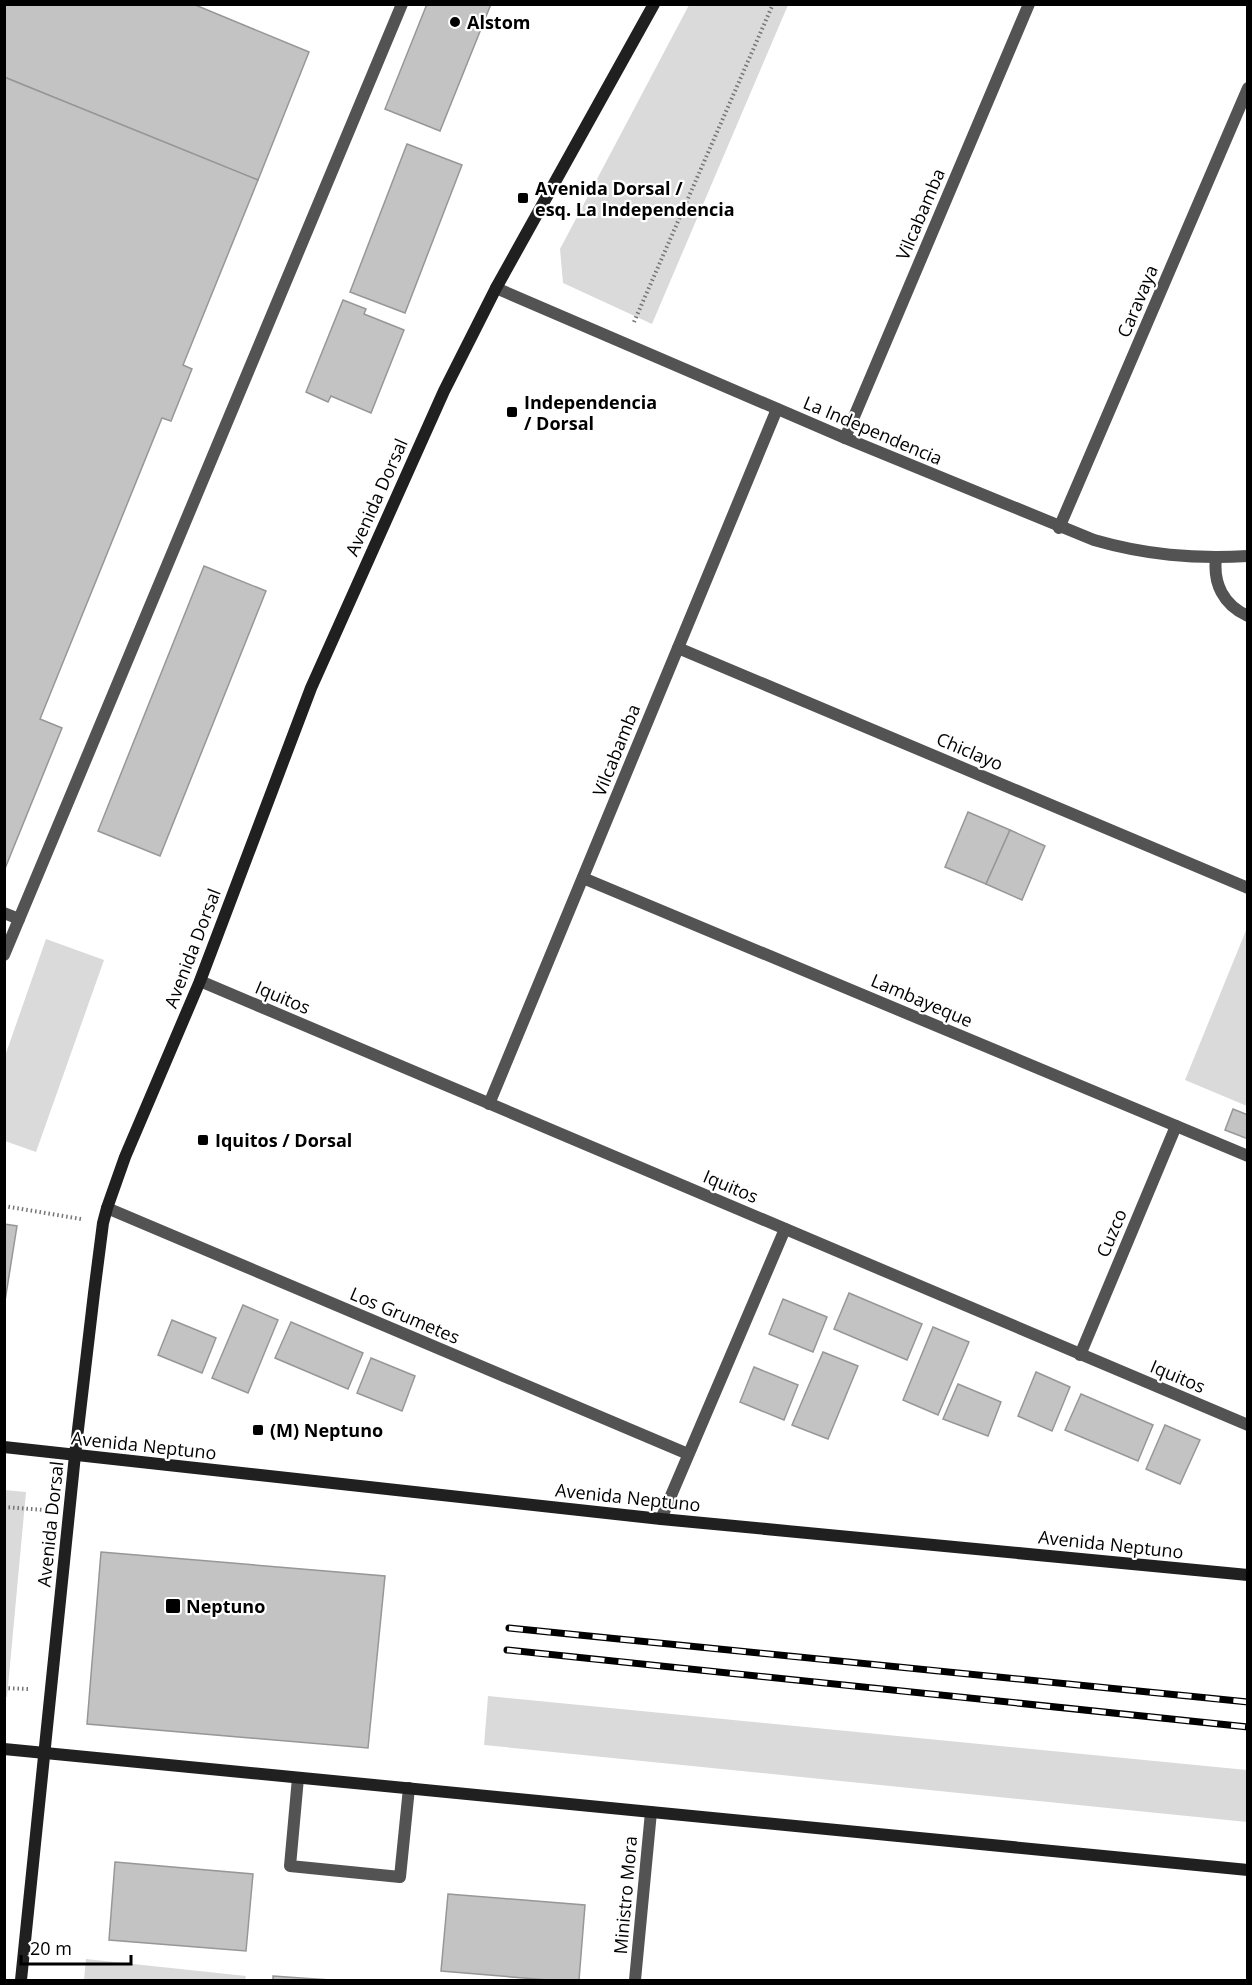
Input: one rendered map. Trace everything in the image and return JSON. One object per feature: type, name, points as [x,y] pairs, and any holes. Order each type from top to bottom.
[{"type":"main road","name":"Avenida Dorsal","points":[[21,1980],[75,1455],[103,1223],[107,1208],[125,1157],[200,981],[311,688],[444,391],[496,288],[654,4]]},
{"type":"main road","name":"Avenida Neptuno","points":[[4,1448],[661,1519],[1248,1575]]},
{"type":"main road","points":[[4,1749],[1248,1870]]},
{"type":"street","points":[[4,955],[402,4]]},
{"type":"street","name":"Vilcabamba","points":[[845,438],[1029,4]]},
{"type":"street","name":"Caravaya","points":[[1059,528],[1248,88]]},
{"type":"street","name":"La Independencia","points":[[496,288],[624,345],[1059,528],[1128,550],[1172,556],[1216,558],[1248,556]]},
{"type":"street","name":"Vilcabamba","points":[[489,1104],[777,409]]},
{"type":"street","points":[[1216,558],[1216,578],[1219,589],[1234,608],[1248,616]]},
{"type":"street","name":"Chiclayo","points":[[678,648],[1248,888]]},
{"type":"street","name":"Lambayeque","points":[[583,878],[1248,1156]]},
{"type":"street","points":[[4,913],[19,919]]},
{"type":"street","name":"Iquitos","points":[[200,981],[1248,1425]]},
{"type":"street","name":"Cuzco","points":[[1080,1354],[1176,1126]]},
{"type":"street","name":"Los Grumetes","points":[[107,1208],[688,1454]]},
{"type":"street","points":[[661,1519],[785,1229]]},
{"type":"street","points":[[298,1778],[290,1866],[400,1877],[409,1788]]},
{"type":"street","name":"Ministro Mora","points":[[635,1980],[651,1812]]},
{"type":"path","points":[[624,345],[773,4]]},
{"type":"path","points":[[4,1206],[103,1223]]},
{"type":"path","points":[[4,1507],[70,1513]]},
{"type":"shaded area","points":[[689,5],[788,5],[652,324],[563,283],[560,249]]},
{"type":"shaded area","points":[[1247,928],[1247,1106],[1185,1080]]},
{"type":"shaded area","points":[[46,939],[104,960],[36,1152],[5,1141],[5,1056]]},
{"type":"shaded area","points":[[4,1490],[26,1492],[7,1697],[4,1697]]},
{"type":"shaded area","points":[[488,1696],[1247,1770],[1247,1822],[484,1745]]},
{"type":"shaded area","points":[[86,1959],[246,1976],[245,1980],[84,1980]]},
{"type":"building","points":[[4,4],[193,4],[309,52],[258,180],[4,77]]},
{"type":"building","points":[[427,4],[491,4],[440,131],[385,109]]},
{"type":"building","points":[[4,77],[258,180],[183,365],[192,369],[171,421],[162,418],[40,719],[62,728],[4,871]]},
{"type":"building","points":[[407,144],[462,165],[405,313],[350,292]]},
{"type":"building","points":[[343,300],[366,309],[364,314],[404,330],[371,413],[331,396],[328,402],[306,392]]},
{"type":"building","points":[[204,566],[266,591],[160,856],[98,831]]},
{"type":"building","points":[[968,812],[1010,830],[986,884],[945,867]]},
{"type":"building","points":[[1010,830],[1045,846],[1022,900],[986,884]]},
{"type":"building","points":[[1233,1109],[1248,1115],[1248,1139],[1225,1130]]},
{"type":"building","points":[[4,1224],[17,1226],[5,1301],[4,1301]]},
{"type":"building","points":[[849,1293],[922,1324],[907,1360],[834,1329]]},
{"type":"building","points":[[783,1299],[827,1317],[813,1352],[769,1334]]},
{"type":"building","points":[[243,1305],[278,1320],[248,1393],[212,1378]]},
{"type":"building","points":[[172,1320],[216,1338],[202,1373],[158,1355]]},
{"type":"building","points":[[291,1322],[363,1353],[348,1389],[275,1358]]},
{"type":"building","points":[[933,1327],[969,1342],[938,1415],[903,1400]]},
{"type":"building","points":[[823,1352],[858,1366],[828,1439],[792,1425]]},
{"type":"building","points":[[371,1358],[415,1376],[402,1411],[357,1393]]},
{"type":"building","points":[[754,1367],[798,1385],[784,1420],[740,1402]]},
{"type":"building","points":[[1036,1372],[1070,1387],[1052,1431],[1018,1416]]},
{"type":"building","points":[[958,1384],[1001,1402],[988,1436],[943,1419]]},
{"type":"building","points":[[1081,1394],[1153,1425],[1138,1461],[1065,1430]]},
{"type":"building","points":[[1165,1425],[1200,1440],[1180,1484],[1146,1469]]},
{"type":"building","points":[[101,1552],[385,1576],[368,1748],[87,1724]]},
{"type":"building","points":[[115,1862],[253,1874],[246,1951],[109,1940]]},
{"type":"building","points":[[448,1894],[585,1905],[579,1980],[548,1980],[441,1971]]},
{"type":"building","points":[[273,1976],[330,1980],[273,1980]]},
{"type":"railway","points":[[509,1628],[1248,1702]]},
{"type":"railway","points":[[507,1650],[1248,1727]]},
{"type":"place","name":"Alstom","points":[[455,22]]},
{"type":"place","name":"Avenida Dorsal / esq. La Independencia","points":[[523,198]]},
{"type":"place","name":"Independencia / Dorsal","points":[[512,412]]},
{"type":"place","name":"Iquitos / Dorsal","points":[[203,1140]]},
{"type":"place","name":"(M) Neptuno","points":[[258,1430]]},
{"type":"place","name":"Neptuno","points":[[173,1606]]}]
